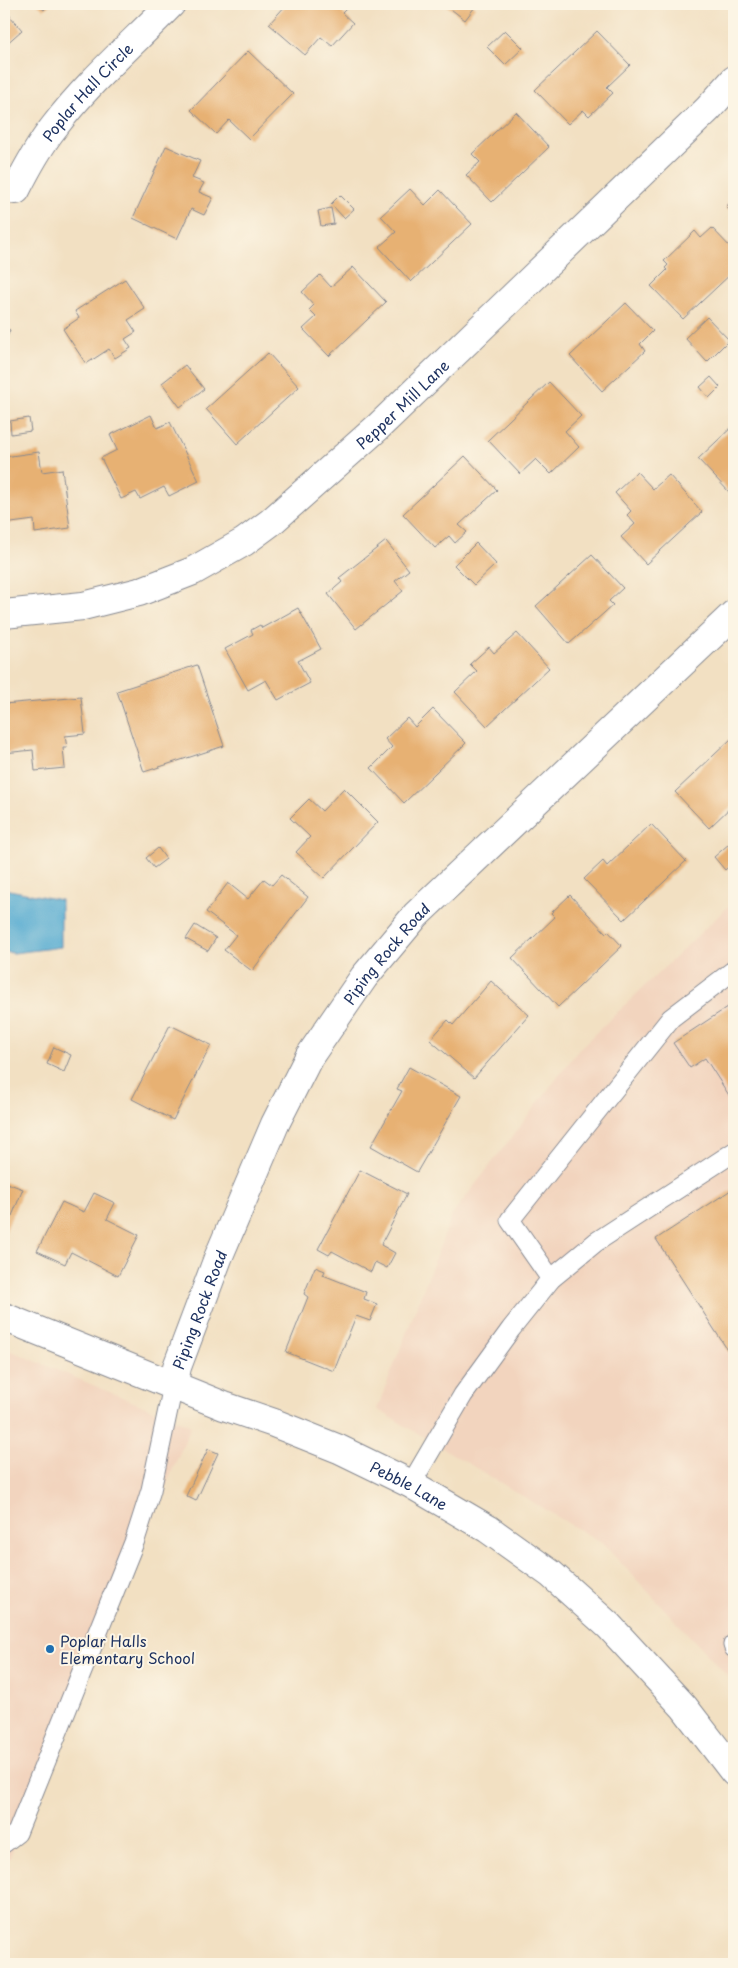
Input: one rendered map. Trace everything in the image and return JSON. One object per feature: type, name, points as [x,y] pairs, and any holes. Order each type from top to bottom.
[{"type":"street","name":"Poplar Hall Circle","points":[[16,190],[25,171],[54,127],[89,88],[171,4]]},
{"type":"street","name":"Pepper Mill Lane","points":[[4,614],[83,606],[139,592],[193,571],[244,542],[271,522],[378,427],[708,109],[734,80]]},
{"type":"street","name":"Piping Rock Road","points":[[173,1386],[177,1367],[218,1258],[275,1124],[308,1057],[364,977],[416,915],[734,614]]},
{"type":"street","name":"Pebble Lane","points":[[4,1317],[173,1386],[339,1449],[410,1484],[488,1529],[551,1574],[608,1626],[684,1707],[734,1772]]},
{"type":"lane","points":[[552,1278],[510,1220],[671,1018],[734,970]]},
{"type":"lane","points":[[410,1484],[463,1395],[511,1329],[552,1278],[596,1242],[734,1152]]},
{"type":"lane","points":[[4,1842],[17,1834],[134,1540],[151,1490],[173,1386]]},
{"type":"shaded area","points":[[734,901],[734,1683],[603,1544],[377,1409],[452,1215],[580,1048]]},
{"type":"shaded area","name":"Poplar Halls Elementary School","points":[[4,1348],[191,1426],[4,1871]]},
{"type":"water","points":[[4,889],[61,900],[61,947],[14,953],[4,952]]},
{"type":"building","points":[[37,4],[50,4],[44,10]]},
{"type":"building","points":[[287,4],[351,4],[342,13],[353,23],[332,46],[321,37],[305,55],[269,24]]},
{"type":"building","points":[[449,4],[471,4],[475,7],[465,20],[447,6]]},
{"type":"building","points":[[4,9],[22,30],[4,46]]},
{"type":"building","points":[[505,30],[523,48],[505,65],[487,47]]},
{"type":"building","points":[[597,31],[630,65],[607,87],[613,93],[589,116],[583,110],[568,124],[535,90]]},
{"type":"building","points":[[248,51],[293,94],[249,139],[229,120],[216,134],[191,110]]},
{"type":"building","points":[[516,112],[549,147],[492,202],[466,175],[480,162],[472,154]]},
{"type":"building","points":[[166,146],[200,161],[192,178],[204,183],[199,192],[213,198],[204,215],[191,209],[177,239],[133,218]]},
{"type":"building","points":[[410,189],[425,205],[440,190],[472,224],[411,282],[379,247],[396,232],[381,216]]},
{"type":"building","points":[[340,195],[354,209],[344,218],[331,204]]},
{"type":"building","points":[[734,198],[734,214],[726,207]]},
{"type":"building","points":[[331,208],[334,224],[321,226],[318,211]]},
{"type":"building","points":[[712,228],[734,251],[734,271],[683,319],[651,286],[667,270],[665,268],[668,265],[664,261],[695,231],[701,238]]},
{"type":"building","points":[[353,267],[386,302],[329,356],[303,329],[316,317],[309,310],[314,305],[302,292],[320,275],[331,287]]},
{"type":"building","points":[[125,279],[145,309],[128,320],[136,332],[125,339],[131,348],[115,358],[109,349],[86,364],[63,329],[79,318],[75,311]]},
{"type":"building","points":[[626,303],[653,331],[640,344],[645,351],[602,391],[570,356]]},
{"type":"building","points":[[707,317],[729,340],[707,362],[685,338]]},
{"type":"building","points":[[4,327],[10,330],[4,344]]},
{"type":"building","points":[[268,353],[299,387],[237,444],[206,409]]},
{"type":"building","points":[[185,365],[204,389],[180,407],[162,383]]},
{"type":"building","points":[[711,377],[720,387],[709,398],[700,387]]},
{"type":"building","points":[[549,382],[581,416],[565,431],[579,447],[551,474],[536,459],[520,474],[488,440]]},
{"type":"building","points":[[151,415],[157,428],[170,422],[199,481],[169,496],[164,487],[140,499],[136,492],[121,499],[101,458],[117,450],[110,435]]},
{"type":"building","points":[[29,418],[31,431],[11,434],[10,421]]},
{"type":"building","points":[[734,425],[734,489],[730,493],[698,459]]},
{"type":"building","points":[[39,452],[42,472],[62,469],[70,528],[35,533],[34,520],[4,524],[4,457]]},
{"type":"building","points":[[465,456],[497,490],[459,525],[467,532],[455,543],[449,536],[435,548],[403,514]]},
{"type":"building","points":[[637,472],[653,489],[669,475],[702,512],[646,564],[621,537],[635,524],[627,515],[631,511],[615,493]]},
{"type":"building","points":[[386,541],[409,570],[395,581],[403,591],[356,629],[328,594],[342,582],[339,578]]},
{"type":"building","points":[[476,543],[496,564],[474,585],[454,565]]},
{"type":"building","points":[[592,555],[623,588],[609,601],[613,605],[569,644],[536,606]]},
{"type":"building","points":[[298,608],[321,649],[298,661],[310,683],[278,700],[266,680],[248,690],[225,649],[253,634],[251,630],[260,625],[262,628]]},
{"type":"building","points":[[517,633],[549,668],[487,726],[455,692],[477,671],[470,664],[489,647],[494,653]]},
{"type":"building","points":[[197,665],[224,746],[144,772],[117,691]]},
{"type":"building","points":[[81,697],[85,734],[65,736],[67,748],[63,748],[65,768],[35,771],[33,750],[4,753],[4,704]]},
{"type":"building","points":[[433,709],[466,743],[404,803],[371,768],[392,747],[385,739],[407,718],[415,727]]},
{"type":"building","points":[[732,738],[734,741],[734,804],[709,828],[675,792]]},
{"type":"building","points":[[344,788],[378,822],[324,878],[296,852],[310,837],[290,818],[309,799],[322,811]]},
{"type":"building","points":[[651,824],[686,861],[624,920],[584,879],[603,861],[607,866]]},
{"type":"building","points":[[730,843],[734,848],[734,862],[725,870],[714,857]]},
{"type":"building","points":[[158,848],[166,859],[154,868],[146,858]]},
{"type":"building","points":[[281,875],[308,897],[252,971],[224,950],[236,935],[206,912],[228,883],[248,899],[264,879],[272,885]]},
{"type":"building","points":[[570,895],[606,933],[608,931],[622,946],[558,1007],[512,958],[555,917],[551,913]]},
{"type":"building","points":[[195,925],[216,938],[208,951],[186,939]]},
{"type":"building","points":[[491,981],[529,1015],[474,1078],[430,1040],[448,1020],[453,1025]]},
{"type":"building","points":[[734,994],[734,1003],[729,997]]},
{"type":"building","points":[[734,1003],[734,1103],[705,1058],[690,1068],[673,1043]]},
{"type":"building","points":[[170,1025],[211,1045],[173,1120],[132,1099]]},
{"type":"building","points":[[54,1047],[71,1055],[64,1072],[47,1064]]},
{"type":"building","points":[[409,1067],[461,1096],[417,1172],[371,1146],[402,1091],[397,1089]]},
{"type":"building","points":[[360,1170],[407,1194],[381,1245],[395,1253],[387,1268],[375,1262],[371,1272],[332,1251],[329,1255],[318,1249]]},
{"type":"building","points":[[4,1182],[23,1189],[5,1233],[4,1232]]},
{"type":"building","points":[[734,1188],[734,1360],[656,1239]]},
{"type":"building","points":[[94,1193],[115,1203],[107,1219],[139,1235],[118,1276],[71,1252],[65,1264],[37,1251],[62,1202],[84,1212]]},
{"type":"building","points":[[315,1267],[325,1271],[323,1275],[366,1292],[364,1299],[377,1304],[370,1321],[356,1316],[334,1371],[286,1352],[308,1297],[304,1294]]},
{"type":"building","points":[[208,1449],[218,1453],[196,1501],[186,1496]]},
{"type":"place","name":"Poplar Halls Elementary School","points":[[50,1649]]}]
